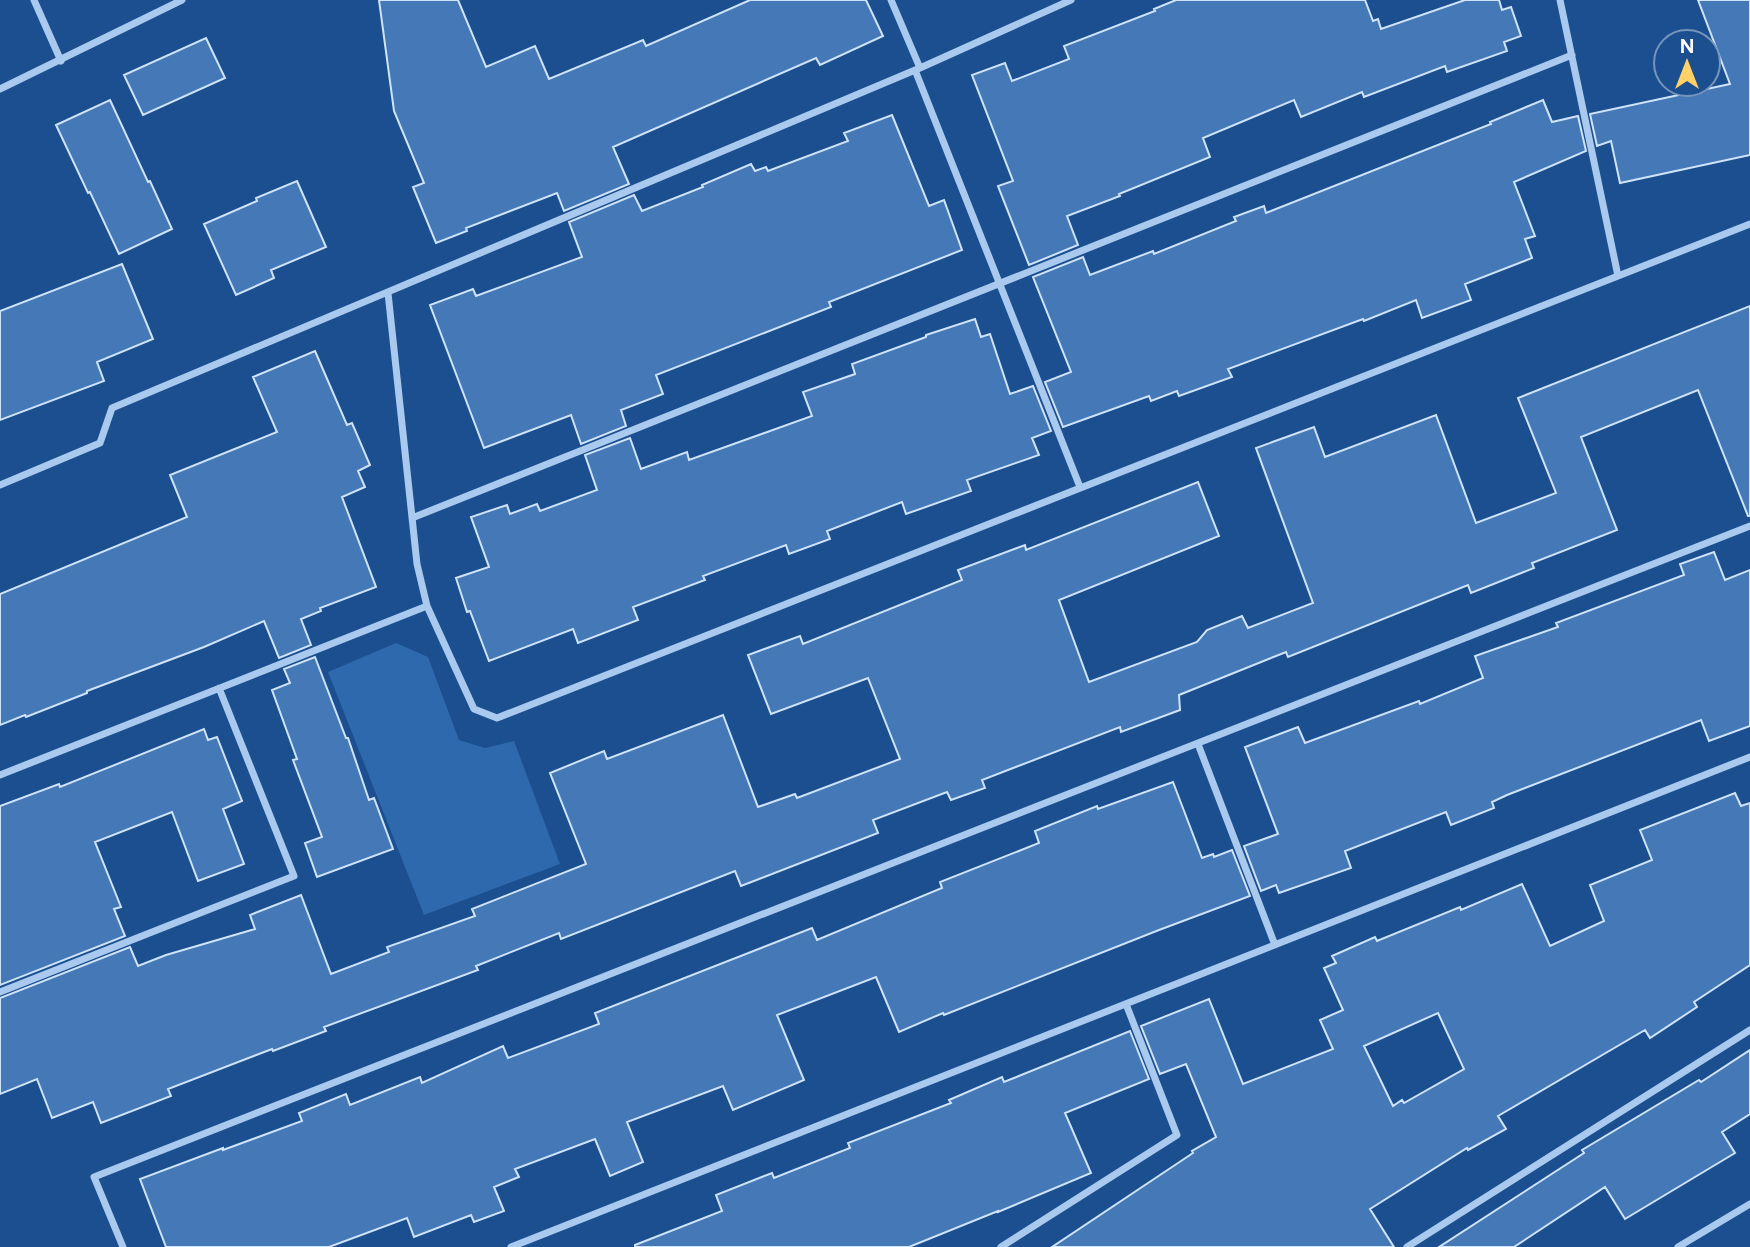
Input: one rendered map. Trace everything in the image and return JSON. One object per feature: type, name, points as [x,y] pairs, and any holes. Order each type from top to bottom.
[{"type":"street","points":[[34,0],[61,61]]},
{"type":"street","points":[[0,89],[183,0]]},
{"type":"street","points":[[891,0],[1080,488]]},
{"type":"street","points":[[0,485],[100,443],[111,408],[917,69],[1072,0]]},
{"type":"street","points":[[1560,0],[1618,276]]},
{"type":"street","points":[[412,518],[1572,55]]},
{"type":"street","points":[[388,293],[417,564],[427,606],[474,709],[497,718],[1750,224]]},
{"type":"street","points":[[123,1247],[94,1177],[1750,526]]},
{"type":"street","points":[[0,775],[427,606]]},
{"type":"street","points":[[0,992],[294,876],[219,688]]},
{"type":"street","points":[[1198,744],[1275,945]]},
{"type":"street","points":[[511,1247],[1750,757]]},
{"type":"street","points":[[1001,1247],[1177,1135],[1126,1004]]},
{"type":"street","points":[[1407,1247],[1750,1030]]},
{"type":"street","points":[[1678,1247],[1750,1204]]},
{"type":"shaded area","points":[[396,643],[428,657],[459,740],[485,748],[514,741],[560,864],[424,915],[328,672]]},
{"type":"building","points":[[379,0],[458,0],[486,67],[535,46],[549,79],[643,40],[646,46],[750,0],[866,0],[883,36],[820,65],[816,58],[613,147],[629,184],[564,211],[557,193],[466,228],[467,231],[436,243],[413,187],[424,183],[394,111]]},
{"type":"building","points":[[1176,0],[1365,0],[1373,21],[1378,19],[1381,29],[1465,0],[1499,0],[1502,10],[1511,7],[1521,36],[1504,42],[1507,51],[1447,72],[1445,66],[1364,97],[1362,92],[1301,117],[1294,100],[1203,138],[1210,157],[1067,216],[1078,245],[1029,265],[998,186],[1013,181],[972,75],[1005,63],[1012,81],[1069,59],[1064,46],[1155,11],[1154,9]]},
{"type":"building","points":[[1698,0],[1750,0],[1750,155],[1620,183],[1611,141],[1597,146],[1590,114],[1665,98],[1722,98],[1722,86],[1730,84],[1722,63],[1722,28],[1709,28]]},
{"type":"building","points":[[206,38],[225,78],[143,115],[124,75]]},
{"type":"building","points":[[110,100],[172,229],[119,254],[56,125]]},
{"type":"building","points":[[1543,100],[1552,122],[1578,116],[1586,151],[1514,182],[1535,236],[1525,239],[1532,258],[1465,284],[1471,300],[1422,318],[1416,300],[1228,369],[1232,377],[1179,396],[1177,391],[1151,401],[1149,396],[1063,427],[1045,382],[1071,372],[1033,277],[1083,257],[1090,275],[1153,251],[1154,254],[1236,221],[1234,217],[1264,206],[1266,213],[1491,124],[1490,122]]},
{"type":"building","points":[[892,115],[929,206],[944,200],[962,250],[829,302],[831,307],[656,375],[663,394],[621,410],[626,426],[581,444],[571,415],[484,448],[430,305],[473,289],[476,296],[582,257],[569,222],[634,195],[642,211],[703,187],[702,185],[751,164],[755,171],[766,167],[768,171],[848,141],[844,133]]},
{"type":"building","points":[[297,181],[326,247],[271,270],[274,278],[236,295],[204,224]]},
{"type":"building","points":[[122,264],[153,339],[97,362],[104,381],[0,420],[0,311]]},
{"type":"building","points":[[1750,306],[1750,516],[1698,390],[1581,437],[1617,530],[1532,563],[1534,568],[1471,593],[1468,585],[1288,657],[1286,652],[1179,695],[1180,710],[1121,732],[1120,727],[982,780],[985,788],[951,800],[947,792],[873,820],[878,833],[741,886],[735,871],[561,939],[559,933],[476,966],[478,970],[324,1027],[326,1031],[168,1089],[171,1096],[101,1123],[93,1102],[52,1118],[37,1079],[0,1094],[0,998],[130,947],[138,966],[255,929],[250,915],[301,895],[331,974],[389,952],[387,947],[475,916],[472,909],[586,864],[550,773],[604,751],[607,759],[723,715],[758,807],[795,794],[797,798],[900,759],[868,678],[771,714],[748,655],[800,636],[803,644],[962,580],[958,570],[1025,545],[1026,550],[1198,482],[1219,536],[1059,600],[1089,682],[1197,642],[1207,630],[1242,616],[1248,628],[1313,603],[1256,448],[1314,427],[1325,457],[1436,415],[1476,523],[1556,493],[1518,398]]},
{"type":"building","points":[[975,319],[981,337],[990,334],[1010,394],[1033,386],[1051,431],[1032,438],[1039,455],[967,480],[971,491],[906,514],[902,502],[827,531],[830,539],[789,554],[786,545],[703,576],[705,580],[633,607],[638,620],[578,643],[573,629],[489,661],[470,611],[467,612],[456,578],[489,567],[471,517],[507,505],[510,514],[537,504],[540,511],[597,490],[585,455],[630,438],[641,469],[687,452],[689,460],[812,416],[803,392],[855,374],[852,364]]},
{"type":"building","points":[[315,351],[347,425],[352,423],[370,465],[358,471],[365,487],[342,497],[376,587],[320,608],[321,611],[301,619],[311,645],[279,658],[264,621],[204,647],[0,725],[0,594],[187,517],[170,475],[277,432],[253,377]]},
{"type":"building","points":[[1714,552],[1725,580],[1750,570],[1750,726],[1709,741],[1701,720],[1507,795],[1492,802],[1494,808],[1451,825],[1446,812],[1345,851],[1351,868],[1279,893],[1276,885],[1261,891],[1244,846],[1278,834],[1245,747],[1298,727],[1305,743],[1419,701],[1420,704],[1483,678],[1475,656],[1558,627],[1556,623],[1684,575],[1680,564]]},
{"type":"building","points":[[315,657],[348,738],[369,800],[374,798],[393,849],[317,877],[305,843],[322,837],[293,760],[297,759],[272,690],[290,683],[284,669]]},
{"type":"building","points":[[204,729],[208,740],[217,737],[242,801],[223,809],[244,864],[198,881],[172,812],[95,842],[121,907],[114,909],[125,936],[0,985],[0,806],[59,784],[60,787]]},
{"type":"building","points":[[1173,782],[1202,858],[1213,854],[1214,857],[1232,850],[1250,896],[899,1032],[876,977],[777,1015],[804,1080],[733,1110],[723,1086],[627,1122],[643,1162],[610,1176],[595,1139],[515,1169],[519,1177],[494,1187],[504,1211],[474,1222],[471,1215],[414,1237],[407,1218],[329,1247],[166,1247],[140,1179],[302,1121],[299,1113],[346,1094],[350,1105],[420,1077],[422,1083],[503,1046],[508,1058],[599,1024],[595,1013],[812,928],[817,940],[942,888],[940,882],[1039,843],[1035,831],[1097,806],[1098,809]]},
{"type":"building","points":[[1735,793],[1741,806],[1750,803],[1750,965],[1694,1002],[1697,1007],[1650,1038],[1645,1030],[1498,1116],[1506,1129],[1468,1150],[1467,1148],[1370,1209],[1394,1247],[1052,1247],[1216,1137],[1186,1064],[1160,1074],[1141,1026],[1209,999],[1243,1084],[1333,1049],[1320,1020],[1343,1010],[1324,968],[1336,963],[1332,956],[1375,937],[1377,941],[1460,907],[1461,910],[1522,884],[1550,946],[1604,921],[1590,885],[1652,860],[1640,830]],"holes":[[[1438,1013],[1464,1069],[1404,1103],[1402,1100],[1393,1106],[1364,1046]]]},
{"type":"building","points":[[1130,1031],[1149,1079],[1065,1113],[1091,1173],[909,1247],[635,1247],[722,1211],[716,1195],[772,1173],[774,1178],[850,1148],[848,1143],[951,1103],[949,1100],[1002,1077],[1004,1082]]},
{"type":"building","points":[[1750,1050],[1750,1114],[1722,1132],[1735,1153],[1625,1219],[1605,1187],[1514,1247],[1439,1247],[1584,1153],[1582,1150],[1699,1080],[1701,1082]]}]
